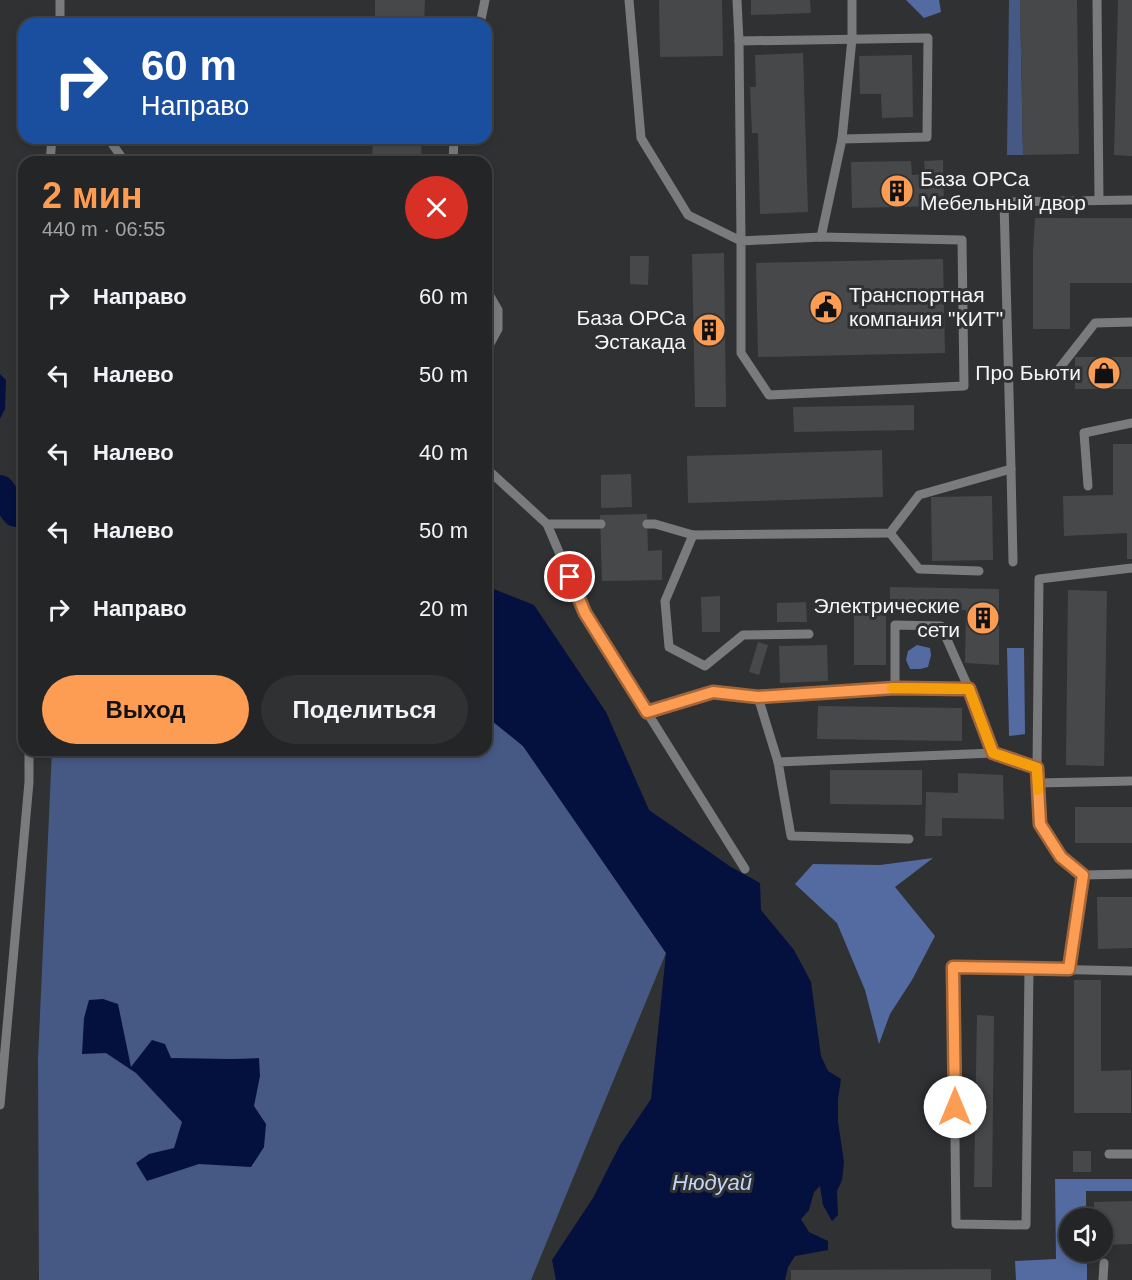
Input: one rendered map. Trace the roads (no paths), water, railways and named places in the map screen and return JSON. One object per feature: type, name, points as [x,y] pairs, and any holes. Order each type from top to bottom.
[{"type":"lane","points":[[60,0],[60,18]]},
{"type":"lane","points":[[481,18],[485,0]]},
{"type":"lane","points":[[629,0],[641,138],[688,215],[741,241],[820,237],[962,240],[964,386],[769,395],[741,353],[741,241],[739,41],[737,0]]},
{"type":"lane","points":[[820,237],[842,139],[852,39],[852,0]]},
{"type":"lane","points":[[1096,0],[1099,200]]},
{"type":"lane","points":[[739,41],[928,38],[927,137],[842,139]]},
{"type":"lane","points":[[1013,562],[1004,202],[1132,200]]},
{"type":"lane","points":[[492,300],[498,310],[498,329],[492,340]]},
{"type":"lane","points":[[1055,374],[1095,323],[1132,322]]},
{"type":"lane","points":[[1088,486],[1084,433],[1132,423]]},
{"type":"lane","points":[[890,533],[919,495],[1011,469]]},
{"type":"lane","points":[[492,474],[547,524],[585,613],[745,869]]},
{"type":"lane","points":[[547,524],[601,524]]},
{"type":"lane","points":[[647,524],[655,524],[693,536],[890,533]]},
{"type":"lane","points":[[890,533],[919,569],[979,571]]},
{"type":"lane","points":[[693,536],[665,601],[669,647],[705,666],[743,635],[809,634]]},
{"type":"lane","points":[[1132,568],[1039,579],[1037,768],[1040,824],[1061,857],[1083,875],[1132,874]]},
{"type":"lane","points":[[895,688],[895,625],[941,626],[969,689],[993,753]]},
{"type":"lane","points":[[647,712],[713,692],[758,697],[895,688],[969,689]]},
{"type":"lane","points":[[758,697],[778,762],[791,836],[909,839]]},
{"type":"lane","points":[[778,762],[993,753],[1037,768]]},
{"type":"lane","points":[[0,1105],[29,782],[29,756]]},
{"type":"lane","points":[[1037,783],[1132,781]]},
{"type":"lane","points":[[1069,969],[1083,875]]},
{"type":"lane","points":[[1029,969],[1026,1225],[956,1224],[953,967],[1132,971]]},
{"type":"lane","points":[[1109,1154],[1132,1154]]},
{"type":"lane","points":[[1103,1280],[1104,1263]]},
{"type":"water","points":[[0,374],[6,380],[5,409],[0,419]]},
{"type":"water","name":"Нюдуай","points":[[492,588],[534,605],[606,712],[649,810],[731,867],[760,883],[761,910],[794,950],[811,982],[821,1056],[828,1071],[841,1079],[838,1122],[844,1162],[842,1180],[837,1191],[838,1215],[832,1221],[823,1205],[820,1186],[814,1192],[809,1210],[801,1219],[809,1232],[828,1241],[828,1250],[795,1256],[788,1267],[785,1280],[556,1280],[552,1260],[593,1198],[620,1145],[651,1099],[666,953],[523,746],[492,721]]},
{"type":"water","points":[[103,999],[118,1004],[131,1067],[152,1040],[165,1044],[171,1058],[259,1058],[260,1076],[254,1106],[266,1124],[264,1147],[251,1167],[199,1164],[147,1181],[136,1163],[149,1154],[174,1148],[182,1122],[136,1073],[106,1053],[82,1054],[84,1018],[89,1000]]},
{"type":"waterway","name":"Нюдуай","points":[[0,490],[16,512]]},
{"type":"place","name":"База ОРСа Мебельный двор","points":[[897,191]]},
{"type":"place","name":"Транспортная компания \"КИТ\"","points":[[826,307]]},
{"type":"place","name":"База ОРСа Эстакада","points":[[709,330]]},
{"type":"place","name":"Про Бьюти","points":[[1104,373]]},
{"type":"place","name":"Электрические сети","points":[[983,618]]}]
